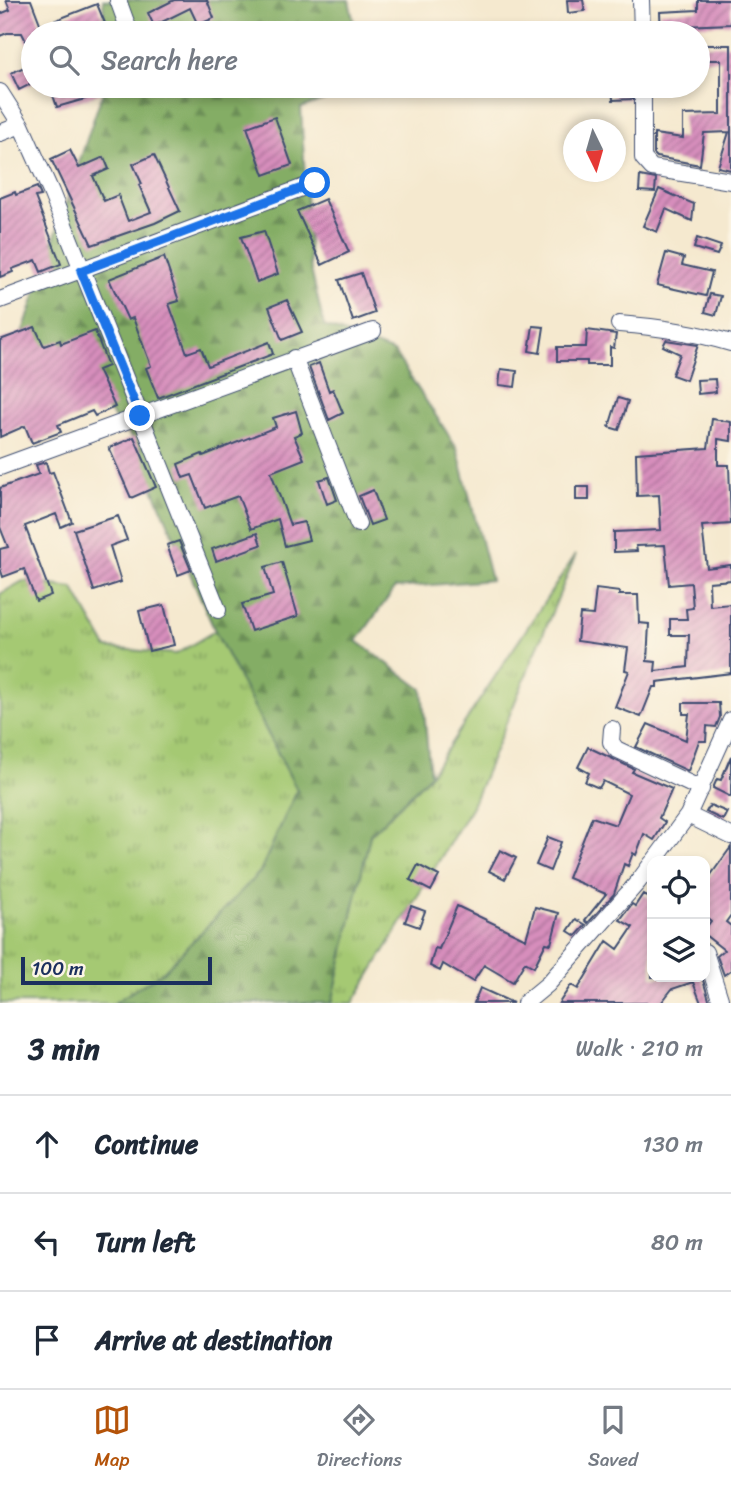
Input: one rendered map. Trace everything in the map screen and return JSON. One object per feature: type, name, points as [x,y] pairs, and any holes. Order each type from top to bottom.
[{"type":"street","points":[[118,0],[126,21]]},
{"type":"street","points":[[641,0],[642,21]]},
{"type":"street","points":[[0,92],[21,125],[218,610]]},
{"type":"street","points":[[643,98],[643,158],[647,165],[662,171],[731,181]]},
{"type":"street","points":[[0,133],[21,125]]},
{"type":"street","points":[[0,300],[315,183]]},
{"type":"street","points":[[619,324],[672,329],[731,343]]},
{"type":"street","points":[[0,467],[373,331]]},
{"type":"street","points":[[294,358],[358,524]]},
{"type":"street","points":[[657,856],[688,815],[731,720]]},
{"type":"street","points":[[612,729],[611,742],[616,749],[701,789]]},
{"type":"street","points":[[688,815],[731,836]]},
{"type":"street","points":[[526,1003],[548,984],[647,870]]},
{"type":"street","points":[[638,882],[647,888]]},
{"type":"street","points":[[710,968],[720,999]]},
{"type":"green space","points":[[103,0],[349,0],[353,21],[104,21]]},
{"type":"green space","points":[[101,98],[329,98],[301,108],[310,265],[324,326],[394,352],[457,448],[491,580],[395,588],[357,641],[422,689],[430,775],[370,835],[332,1003],[114,1003],[163,972],[260,872],[297,790],[215,631],[128,431],[77,380],[16,350]]},
{"type":"green space","points":[[576,554],[472,806],[353,1003],[332,1003],[370,835],[430,775]]},
{"type":"green space","points":[[23,581],[73,588],[107,648],[176,654],[215,631],[297,790],[260,872],[163,972],[114,1003],[0,1003],[0,594]]},
{"type":"building","points":[[6,0],[31,0],[39,21],[21,21],[21,33],[0,36],[0,14],[10,10]]},
{"type":"building","points":[[174,0],[207,0],[214,18],[196,21],[190,8],[164,21],[152,21],[148,13]]},
{"type":"building","points":[[567,0],[583,0],[585,11],[568,13]]},
{"type":"building","points":[[698,0],[731,0],[731,24],[710,25],[710,21],[660,21],[660,12],[698,10]]},
{"type":"building","points":[[97,4],[104,21],[54,21]]},
{"type":"building","points":[[710,45],[731,45],[731,170],[718,167],[729,132],[704,133],[700,165],[657,157],[654,154],[654,134],[683,138],[683,115],[721,114],[721,60],[710,60]]},
{"type":"building","points":[[21,68],[21,89],[19,90],[11,73]]},
{"type":"building","points":[[54,98],[87,98],[85,99],[57,107]]},
{"type":"building","points":[[275,117],[292,165],[264,175],[247,127]]},
{"type":"building","points":[[70,150],[79,168],[104,157],[109,169],[93,176],[104,201],[118,195],[128,221],[151,212],[133,164],[154,155],[180,211],[155,223],[92,245],[51,159]]},
{"type":"building","points":[[640,176],[656,179],[655,192],[639,191]]},
{"type":"building","points":[[37,187],[41,196],[35,197],[61,264],[41,272],[36,260],[12,269],[13,272],[0,277],[0,198]]},
{"type":"building","points":[[659,189],[694,204],[692,221],[666,209],[657,232],[643,226]]},
{"type":"building","points":[[325,199],[349,252],[322,265],[297,211]]},
{"type":"building","points":[[264,231],[278,274],[257,282],[241,237]]},
{"type":"building","points":[[697,238],[721,246],[717,255],[694,248]]},
{"type":"building","points":[[666,253],[684,258],[682,265],[712,272],[706,296],[657,285]]},
{"type":"building","points":[[164,257],[179,301],[169,304],[187,353],[201,348],[208,366],[269,342],[273,354],[158,398],[146,368],[151,366],[133,318],[128,320],[109,279]]},
{"type":"building","points":[[361,273],[375,313],[353,321],[339,280]]},
{"type":"building","points":[[710,294],[721,296],[716,315],[705,312]]},
{"type":"building","points":[[287,300],[302,332],[282,340],[269,307]]},
{"type":"building","points":[[533,326],[544,327],[540,353],[529,351]]},
{"type":"building","points":[[35,327],[44,346],[60,340],[61,344],[95,331],[108,366],[98,370],[115,407],[95,416],[92,411],[58,425],[61,432],[32,443],[25,426],[0,437],[0,340]]},
{"type":"building","points":[[587,330],[616,334],[614,348],[610,347],[610,365],[587,365],[587,361],[557,361],[557,347],[586,347]]},
{"type":"building","points":[[666,340],[698,345],[686,380],[672,375],[680,354],[663,346]]},
{"type":"building","points":[[319,363],[329,391],[333,389],[343,413],[329,420],[309,367]]},
{"type":"building","points":[[501,369],[517,371],[515,387],[499,385]]},
{"type":"building","points":[[715,379],[716,392],[698,394],[697,380]]},
{"type":"building","points":[[618,398],[628,401],[619,430],[609,427]]},
{"type":"building","points":[[296,411],[302,433],[294,436],[304,459],[271,472],[290,525],[304,522],[309,540],[285,546],[278,519],[251,529],[238,496],[205,508],[192,475],[183,478],[178,464],[276,427],[273,418]]},
{"type":"building","points":[[712,419],[731,422],[731,441],[718,439],[718,465],[729,465],[731,524],[702,526],[707,568],[731,565],[731,580],[709,582],[710,606],[731,604],[731,673],[657,682],[641,717],[615,707],[629,671],[625,670],[628,648],[577,641],[580,614],[593,615],[596,589],[620,592],[619,595],[638,595],[639,623],[649,624],[647,661],[656,662],[655,671],[688,667],[689,635],[670,635],[670,619],[687,619],[686,609],[693,608],[691,583],[669,585],[665,545],[636,546],[637,551],[614,552],[614,532],[661,530],[659,495],[637,496],[636,453],[708,448]]},
{"type":"building","points":[[134,437],[156,487],[131,498],[109,448]]},
{"type":"building","points":[[46,462],[49,473],[53,472],[72,522],[61,527],[56,514],[25,526],[51,595],[36,601],[24,569],[3,577],[0,568],[0,549],[8,547],[0,527],[0,488],[39,474],[36,465]]},
{"type":"building","points":[[329,477],[337,500],[327,504],[319,480]]},
{"type":"building","points":[[576,487],[589,487],[589,500],[576,500]]},
{"type":"building","points":[[373,490],[384,520],[370,525],[359,496]]},
{"type":"building","points":[[118,516],[127,540],[110,546],[121,582],[94,591],[74,530]]},
{"type":"building","points":[[257,533],[261,545],[216,561],[212,549]]},
{"type":"building","points":[[179,541],[191,570],[178,575],[167,545]]},
{"type":"building","points":[[282,562],[298,616],[251,631],[242,604],[273,595],[265,567]]},
{"type":"building","points":[[164,605],[174,645],[149,651],[139,611]]},
{"type":"building","points":[[683,703],[719,703],[720,717],[716,727],[707,726],[706,741],[699,741],[688,771],[636,747],[648,724],[686,740],[689,714],[683,714]]},
{"type":"building","points":[[588,747],[634,769],[632,772],[672,789],[659,818],[665,822],[654,840],[644,834],[636,855],[633,853],[628,866],[624,864],[614,894],[588,923],[585,920],[606,894],[568,878],[592,817],[616,825],[629,794],[603,781],[599,788],[585,782],[589,773],[578,767]]},
{"type":"building","points":[[731,756],[731,797],[713,788],[717,779],[721,780]]},
{"type":"building","points":[[710,805],[727,812],[723,820],[706,812]]},
{"type":"building","points":[[548,837],[561,842],[550,871],[536,865]]},
{"type":"building","points":[[731,847],[731,915],[726,922],[731,926],[731,970],[724,975],[717,956],[724,950],[710,939],[710,876]]},
{"type":"building","points":[[500,850],[516,858],[505,879],[489,871]]},
{"type":"building","points":[[418,865],[439,876],[431,891],[410,880]]},
{"type":"building","points":[[643,894],[647,897],[647,982],[693,982],[672,989],[661,1003],[559,1003],[571,985],[578,989],[607,941],[618,949],[633,927],[620,920],[632,904],[635,906]]},
{"type":"building","points":[[411,906],[425,911],[419,927],[405,922]]},
{"type":"building","points":[[457,906],[526,939],[535,907],[559,913],[551,944],[546,943],[534,967],[525,962],[513,982],[484,965],[473,982],[443,964],[440,971],[430,966],[435,948],[439,949]]},
{"type":"building","points":[[576,919],[586,925],[576,936],[568,931]]},
{"type":"building","points":[[693,982],[704,982],[710,1003],[701,1003]]},
{"type":"building","points":[[480,988],[513,1003],[474,1003]]},
{"type":"route","points":[[140,416],[81,271],[315,183]]}]
